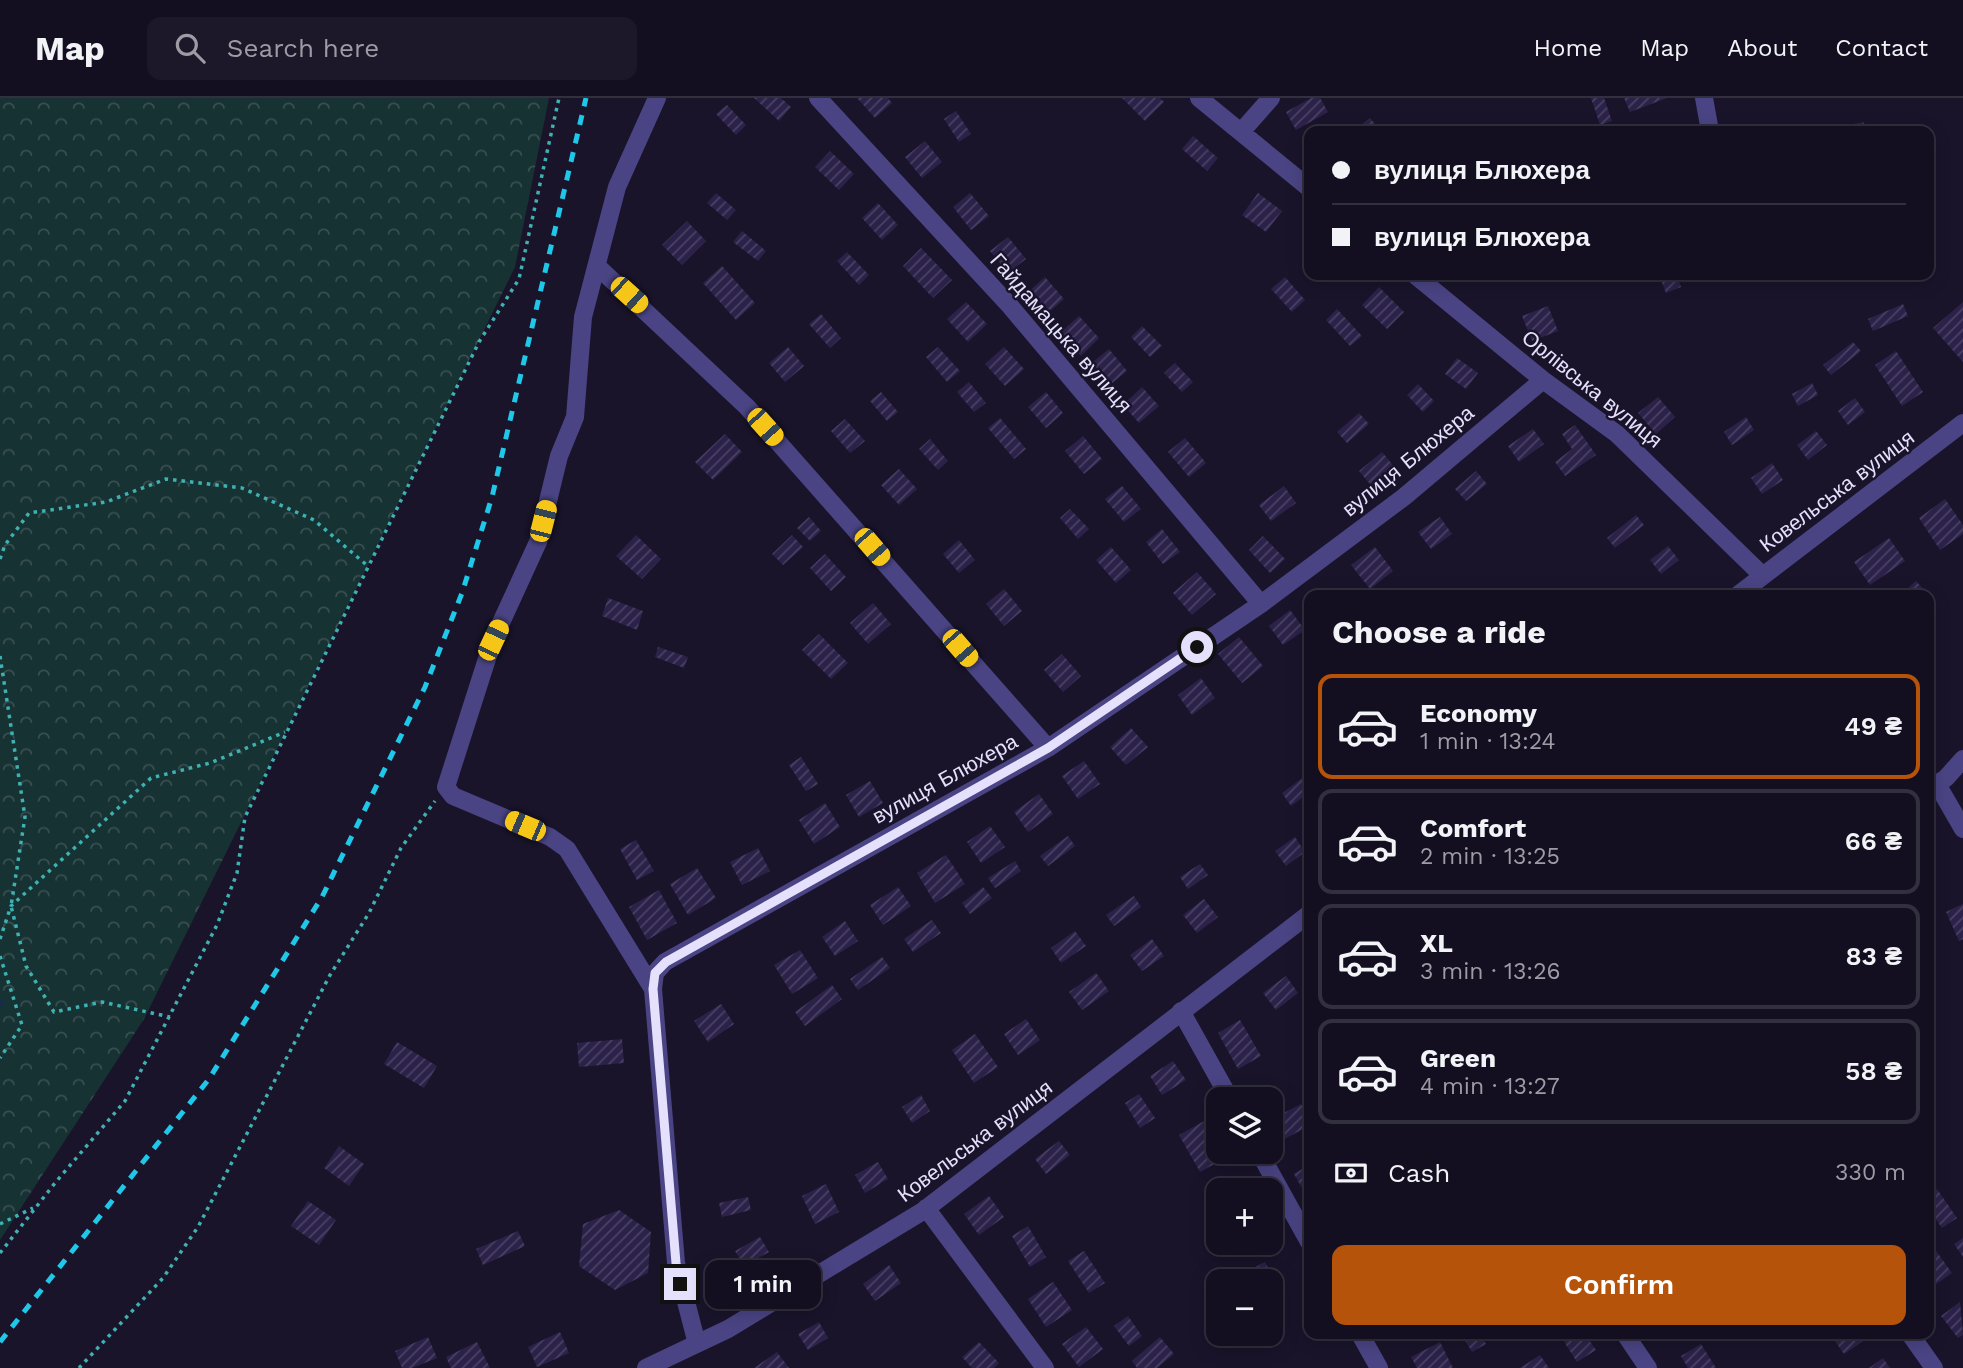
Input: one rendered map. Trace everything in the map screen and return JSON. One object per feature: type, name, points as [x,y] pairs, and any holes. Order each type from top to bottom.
[{"type":"street","points":[[657,98],[617,187],[583,317],[575,417],[559,456],[538,542],[493,640],[446,787],[453,796],[550,837],[566,849],[653,989],[676,1263],[698,1344]]},
{"type":"street","name":"Гайдамацька вулиця","points":[[818,98],[1010,306],[1261,604]]},
{"type":"street","points":[[1199,98],[1304,184]]},
{"type":"street","points":[[1241,132],[1271,98]]},
{"type":"street","points":[[1704,98],[1709,126]]},
{"type":"street","points":[[598,267],[747,407],[1048,748]]},
{"type":"street","name":"Орлівська вулиця","points":[[1421,280],[1543,380],[1616,434],[1763,576]]},
{"type":"street","name":"вулиця Блюхера","points":[[653,989],[655,973],[666,962],[1048,748],[1261,604],[1404,497],[1543,380]]},
{"type":"street","name":"Ковельська вулиця","points":[[1745,590],[1963,423]]},
{"type":"street","points":[[1934,786],[1963,759]]},
{"type":"street","points":[[1934,788],[1963,829]]},
{"type":"street","name":"Ковельська вулиця","points":[[646,1368],[698,1344],[813,1281],[926,1208],[1304,918]]},
{"type":"street","points":[[1181,1010],[1223,1087]]},
{"type":"street","points":[[1266,1164],[1304,1233]]},
{"type":"street","points":[[926,1208],[1045,1368]]},
{"type":"street","points":[[1363,1339],[1379,1368]]},
{"type":"street","points":[[1628,1339],[1648,1368]]},
{"type":"street","points":[[1914,1339],[1934,1368]]},
{"type":"path","points":[[0,1253],[35,1207],[125,1101],[218,925],[237,873],[245,817],[479,342],[519,278],[559,98]]},
{"type":"path","points":[[0,559],[5,545],[29,513],[106,502],[166,479],[242,488],[314,520],[369,567]]},
{"type":"path","points":[[0,656],[25,817],[11,906],[0,939]]},
{"type":"path","points":[[11,906],[151,778],[210,763],[287,731]]},
{"type":"path","points":[[79,1368],[163,1279],[198,1227],[330,975],[369,913],[401,848],[447,783]]},
{"type":"path","points":[[11,906],[26,966],[54,1012],[102,1002],[170,1017]]},
{"type":"path","points":[[0,956],[22,1025],[0,1058]]},
{"type":"path","points":[[0,1224],[35,1207]]},
{"type":"green space","points":[[0,98],[549,98],[515,267],[144,1019],[0,1240]]},
{"type":"building","points":[[754,98],[781,98],[791,107],[779,121]]},
{"type":"building","points":[[857,98],[888,98],[892,103],[875,118]]},
{"type":"building","points":[[1122,98],[1160,98],[1164,102],[1145,121]]},
{"type":"building","points":[[1311,98],[1320,98],[1328,112],[1296,130],[1286,112]]},
{"type":"building","points":[[1591,98],[1604,98],[1612,121],[1600,125]]},
{"type":"building","points":[[1624,98],[1667,98],[1630,112]]},
{"type":"building","points":[[727,105],[746,125],[736,135],[716,114]]},
{"type":"building","points":[[956,111],[971,134],[959,142],[944,119]]},
{"type":"building","points":[[1370,118],[1377,126],[1360,126]]},
{"type":"building","points":[[1864,122],[1864,126],[1844,126]]},
{"type":"building","points":[[1193,136],[1218,158],[1207,171],[1182,149]]},
{"type":"building","points":[[925,141],[942,162],[922,178],[905,157]]},
{"type":"building","points":[[830,151],[854,174],[839,190],[815,167]]},
{"type":"building","points":[[716,193],[736,210],[727,220],[707,203]]},
{"type":"building","points":[[970,193],[989,216],[971,230],[953,207]]},
{"type":"building","points":[[1258,193],[1282,211],[1266,232],[1242,215]]},
{"type":"building","points":[[878,203],[898,225],[882,240],[862,218]]},
{"type":"building","points":[[687,221],[706,241],[682,265],[662,245]]},
{"type":"building","points":[[742,231],[766,251],[758,261],[733,242]]},
{"type":"building","points":[[1008,237],[1026,259],[1008,273],[990,251]]},
{"type":"building","points":[[921,248],[952,280],[933,298],[903,266]]},
{"type":"building","points":[[847,252],[869,275],[859,285],[837,261]]},
{"type":"building","points":[[722,266],[755,303],[736,320],[703,283]]},
{"type":"building","points":[[1045,277],[1064,299],[1047,314],[1028,292]]},
{"type":"building","points":[[1285,277],[1305,300],[1292,312],[1271,289]]},
{"type":"building","points":[[1661,280],[1679,280],[1681,287],[1666,293]]},
{"type":"building","points":[[1379,287],[1404,312],[1387,329],[1362,305]]},
{"type":"building","points":[[966,302],[987,324],[968,342],[947,319]]},
{"type":"building","points":[[1963,302],[1963,362],[1933,328]]},
{"type":"building","points":[[1903,304],[1908,316],[1873,331],[1868,319]]},
{"type":"building","points":[[1548,306],[1558,331],[1532,341],[1522,316]]},
{"type":"building","points":[[1337,309],[1362,336],[1350,346],[1326,320]]},
{"type":"building","points":[[821,314],[841,338],[830,348],[809,324]]},
{"type":"building","points":[[1079,316],[1099,338],[1081,356],[1060,333]]},
{"type":"building","points":[[1142,326],[1162,346],[1150,357],[1131,337]]},
{"type":"building","points":[[1853,342],[1861,351],[1831,375],[1823,365]]},
{"type":"building","points":[[788,347],[804,366],[785,382],[769,363]]},
{"type":"building","points":[[938,347],[960,371],[947,382],[926,357]]},
{"type":"building","points":[[1004,347],[1024,369],[1005,386],[985,364]]},
{"type":"building","points":[[1109,349],[1127,371],[1106,388],[1088,366]]},
{"type":"building","points":[[1896,351],[1923,392],[1902,406],[1875,365]]},
{"type":"building","points":[[1457,358],[1478,373],[1466,389],[1445,374]]},
{"type":"building","points":[[1175,363],[1193,382],[1182,392],[1164,373]]},
{"type":"building","points":[[969,382],[986,403],[974,412],[957,392]]},
{"type":"building","points":[[1812,383],[1818,395],[1798,406],[1792,394]]},
{"type":"building","points":[[1418,384],[1434,401],[1423,412],[1407,395]]},
{"type":"building","points":[[1142,387],[1159,406],[1139,423],[1123,405]]},
{"type":"building","points":[[881,392],[898,412],[887,421],[870,401]]},
{"type":"building","points":[[1046,392],[1063,413],[1046,428],[1028,407]]},
{"type":"building","points":[[1658,397],[1675,417],[1656,434],[1638,413]]},
{"type":"building","points":[[1855,398],[1865,412],[1848,425],[1838,411]]},
{"type":"building","points":[[1359,413],[1369,424],[1347,443],[1337,432]]},
{"type":"building","points":[[1746,417],[1754,430],[1732,445],[1724,432]]},
{"type":"building","points":[[1000,418],[1026,449],[1014,459],[988,428]]},
{"type":"building","points":[[845,419],[865,441],[850,453],[831,431]]},
{"type":"building","points":[[1575,425],[1596,455],[1565,476],[1555,462],[1572,449],[1562,434]]},
{"type":"building","points":[[1533,429],[1544,444],[1519,462],[1508,446]]},
{"type":"building","points":[[1816,431],[1827,445],[1808,460],[1797,445]]},
{"type":"building","points":[[725,434],[742,452],[713,480],[695,462]]},
{"type":"building","points":[[1083,436],[1102,459],[1084,474],[1065,451]]},
{"type":"building","points":[[1185,438],[1206,463],[1189,477],[1168,452]]},
{"type":"building","points":[[930,439],[948,461],[938,470],[919,449]]},
{"type":"building","points":[[1382,452],[1397,470],[1374,489],[1359,471]]},
{"type":"building","points":[[1772,463],[1783,480],[1762,494],[1751,478]]},
{"type":"building","points":[[899,469],[917,489],[899,505],[881,485]]},
{"type":"building","points":[[1476,471],[1487,484],[1466,501],[1455,489]]},
{"type":"building","points":[[1122,486],[1141,509],[1124,522],[1105,499]]},
{"type":"building","points":[[1284,486],[1296,503],[1271,521],[1259,505]]},
{"type":"building","points":[[1945,499],[1963,525],[1963,534],[1940,550],[1919,518]]},
{"type":"building","points":[[1070,509],[1089,529],[1078,539],[1060,518]]},
{"type":"building","points":[[1636,515],[1644,525],[1615,548],[1607,538]]},
{"type":"building","points":[[809,517],[821,531],[810,541],[797,528]]},
{"type":"building","points":[[1440,517],[1452,534],[1431,549],[1418,532]]},
{"type":"building","points":[[1162,529],[1180,552],[1163,564],[1146,542]]},
{"type":"building","points":[[636,535],[661,559],[642,579],[616,556]]},
{"type":"building","points":[[792,535],[803,547],[783,565],[772,554]]},
{"type":"building","points":[[1263,536],[1285,559],[1270,573],[1249,550]]},
{"type":"building","points":[[1889,538],[1905,561],[1870,585],[1854,562]]},
{"type":"building","points":[[959,540],[975,560],[959,573],[943,554]]},
{"type":"building","points":[[1668,546],[1679,560],[1661,574],[1650,560]]},
{"type":"building","points":[[1111,547],[1131,570],[1116,583],[1096,560]]},
{"type":"building","points":[[1375,547],[1393,571],[1370,589],[1351,565]]},
{"type":"building","points":[[825,554],[846,577],[831,591],[810,568]]},
{"type":"building","points":[[1197,572],[1216,594],[1192,615],[1173,593]]},
{"type":"building","points":[[1916,581],[1924,590],[1906,590]]},
{"type":"building","points":[[1004,589],[1022,611],[1004,626],[986,604]]},
{"type":"building","points":[[608,598],[643,611],[637,630],[602,616]]},
{"type":"building","points":[[873,603],[891,624],[868,644],[850,623]]},
{"type":"building","points":[[1290,610],[1304,631],[1283,645],[1269,626]]},
{"type":"building","points":[[819,634],[848,663],[831,679],[802,650]]},
{"type":"building","points":[[1239,637],[1263,666],[1242,683],[1218,654]]},
{"type":"building","points":[[658,647],[688,657],[684,668],[655,657]]},
{"type":"building","points":[[1062,654],[1081,676],[1063,692],[1044,670]]},
{"type":"building","points":[[1201,678],[1215,698],[1192,715],[1178,695]]},
{"type":"building","points":[[1131,728],[1148,747],[1126,765],[1110,747]]},
{"type":"building","points":[[801,757],[818,784],[806,791],[789,765]]},
{"type":"building","points":[[1084,761],[1100,784],[1078,799],[1062,776]]},
{"type":"building","points":[[1304,777],[1304,797],[1291,806],[1282,793]]},
{"type":"building","points":[[870,781],[883,803],[859,817],[846,795]]},
{"type":"building","points":[[1039,794],[1053,814],[1028,832],[1014,812]]},
{"type":"building","points":[[825,803],[840,827],[814,844],[799,820]]},
{"type":"building","points":[[990,826],[1005,847],[981,863],[967,842]]},
{"type":"building","points":[[1068,836],[1075,846],[1048,866],[1040,856]]},
{"type":"building","points":[[1295,837],[1304,853],[1286,866],[1275,851]]},
{"type":"building","points":[[636,840],[654,871],[637,880],[620,849]]},
{"type":"building","points":[[758,848],[770,871],[742,885],[730,862]]},
{"type":"building","points":[[946,855],[965,884],[935,903],[917,873]]},
{"type":"building","points":[[1015,861],[1021,871],[995,888],[988,878]]},
{"type":"building","points":[[1200,864],[1208,875],[1188,889],[1180,877]]},
{"type":"building","points":[[697,868],[716,898],[688,915],[670,884]]},
{"type":"building","points":[[898,887],[911,906],[883,925],[870,905]]},
{"type":"building","points":[[983,887],[992,898],[970,914],[962,903]]},
{"type":"building","points":[[659,890],[677,923],[647,940],[629,907]]},
{"type":"building","points":[[1134,896],[1141,907],[1114,926],[1106,915]]},
{"type":"building","points":[[1204,899],[1218,917],[1197,933],[1183,915]]},
{"type":"building","points":[[1963,904],[1963,939],[1959,941],[1946,912]]},
{"type":"building","points":[[932,920],[941,933],[913,952],[904,939]]},
{"type":"building","points":[[845,921],[858,941],[835,956],[822,937]]},
{"type":"building","points":[[1075,931],[1086,946],[1061,963],[1051,948]]},
{"type":"building","points":[[1152,939],[1164,956],[1142,971],[1130,955]]},
{"type":"building","points":[[800,950],[818,978],[792,994],[774,965]]},
{"type":"building","points":[[882,957],[890,968],[858,990],[850,979]]},
{"type":"building","points":[[1096,973],[1109,991],[1082,1010],[1069,992]]},
{"type":"building","points":[[1286,976],[1298,993],[1276,1010],[1263,993]]},
{"type":"building","points":[[832,985],[842,999],[805,1026],[795,1012]]},
{"type":"building","points":[[721,1004],[734,1024],[708,1042],[694,1021]]},
{"type":"building","points":[[1026,1019],[1040,1040],[1018,1055],[1004,1034]]},
{"type":"building","points":[[1240,1020],[1261,1056],[1238,1069],[1218,1033]]},
{"type":"building","points":[[975,1034],[998,1067],[974,1083],[952,1050]]},
{"type":"building","points":[[622,1039],[624,1063],[579,1067],[577,1043]]},
{"type":"building","points":[[397,1042],[437,1066],[424,1088],[384,1064]]},
{"type":"building","points":[[1173,1061],[1186,1080],[1162,1095],[1150,1076]]},
{"type":"building","points":[[1139,1094],[1155,1118],[1140,1128],[1125,1103]]},
{"type":"building","points":[[921,1095],[930,1111],[912,1123],[902,1107]]},
{"type":"building","points":[[1301,1104],[1304,1110],[1304,1129],[1283,1140],[1283,1113]]},
{"type":"building","points":[[1206,1120],[1206,1164],[1214,1164],[1200,1172],[1179,1135]]},
{"type":"building","points":[[1059,1141],[1070,1155],[1046,1174],[1035,1159]]},
{"type":"building","points":[[339,1146],[364,1164],[349,1186],[324,1168]]},
{"type":"building","points":[[878,1162],[888,1179],[865,1193],[855,1175]]},
{"type":"building","points":[[1304,1168],[1303,1190],[1294,1174]]},
{"type":"building","points":[[826,1184],[839,1212],[815,1224],[802,1196]]},
{"type":"building","points":[[1937,1189],[1957,1218],[1942,1228],[1934,1217],[1934,1191]]},
{"type":"building","points":[[989,1196],[1004,1217],[979,1235],[964,1214]]},
{"type":"building","points":[[748,1197],[751,1210],[722,1217],[719,1203]]},
{"type":"building","points":[[308,1201],[336,1220],[319,1245],[291,1226]]},
{"type":"building","points":[[619,1210],[651,1232],[648,1273],[615,1290],[579,1266],[583,1224]]},
{"type":"building","points":[[1028,1226],[1046,1257],[1030,1267],[1012,1236]]},
{"type":"building","points":[[518,1231],[525,1246],[483,1265],[476,1249]]},
{"type":"building","points":[[760,1237],[769,1252],[744,1266],[735,1251]]},
{"type":"building","points":[[1963,1238],[1963,1257],[1954,1244]]},
{"type":"building","points":[[1934,1248],[1952,1273],[1934,1286]]},
{"type":"building","points":[[1084,1251],[1105,1283],[1089,1293],[1068,1261]]},
{"type":"building","points":[[1265,1262],[1269,1269],[1252,1269]]},
{"type":"building","points":[[889,1265],[901,1283],[875,1301],[863,1284]]},
{"type":"building","points":[[1053,1282],[1072,1310],[1046,1327],[1028,1299]]},
{"type":"building","points":[[1960,1302],[1963,1335],[1958,1338],[1941,1316]]},
{"type":"building","points":[[1128,1316],[1142,1336],[1129,1346],[1114,1326]]},
{"type":"building","points":[[819,1322],[828,1338],[808,1350],[798,1334]]},
{"type":"building","points":[[1086,1327],[1103,1349],[1079,1367],[1062,1344]]},
{"type":"building","points":[[560,1332],[569,1353],[537,1367],[528,1347]]},
{"type":"building","points":[[428,1337],[437,1358],[412,1368],[402,1368],[395,1351]]},
{"type":"building","points":[[1160,1337],[1174,1354],[1157,1368],[1137,1368],[1132,1361]]},
{"type":"building","points":[[1464,1339],[1483,1339],[1486,1344],[1472,1352]]},
{"type":"building","points":[[1562,1339],[1588,1339],[1596,1350],[1577,1362]]},
{"type":"building","points":[[1834,1339],[1866,1339],[1844,1354]]},
{"type":"building","points":[[477,1342],[490,1368],[451,1368],[446,1357]]},
{"type":"building","points":[[979,1342],[999,1363],[994,1368],[972,1368],[962,1357]]},
{"type":"building","points":[[1440,1342],[1453,1368],[1417,1368],[1411,1357]]},
{"type":"building","points":[[1701,1344],[1716,1368],[1688,1368],[1681,1356]]},
{"type":"building","points":[[777,1352],[789,1368],[754,1368]]},
{"type":"building","points":[[1540,1355],[1549,1368],[1520,1368]]},
{"type":"building","points":[[1883,1358],[1890,1368],[1869,1368]]},
{"type":"railway","points":[[0,1342],[209,1079],[322,897],[425,687],[462,593],[492,497],[586,98]]},
{"type":"route","points":[[680,1284],[658,1060],[653,989],[655,973],[666,962],[1048,748],[1197,647]]}]
